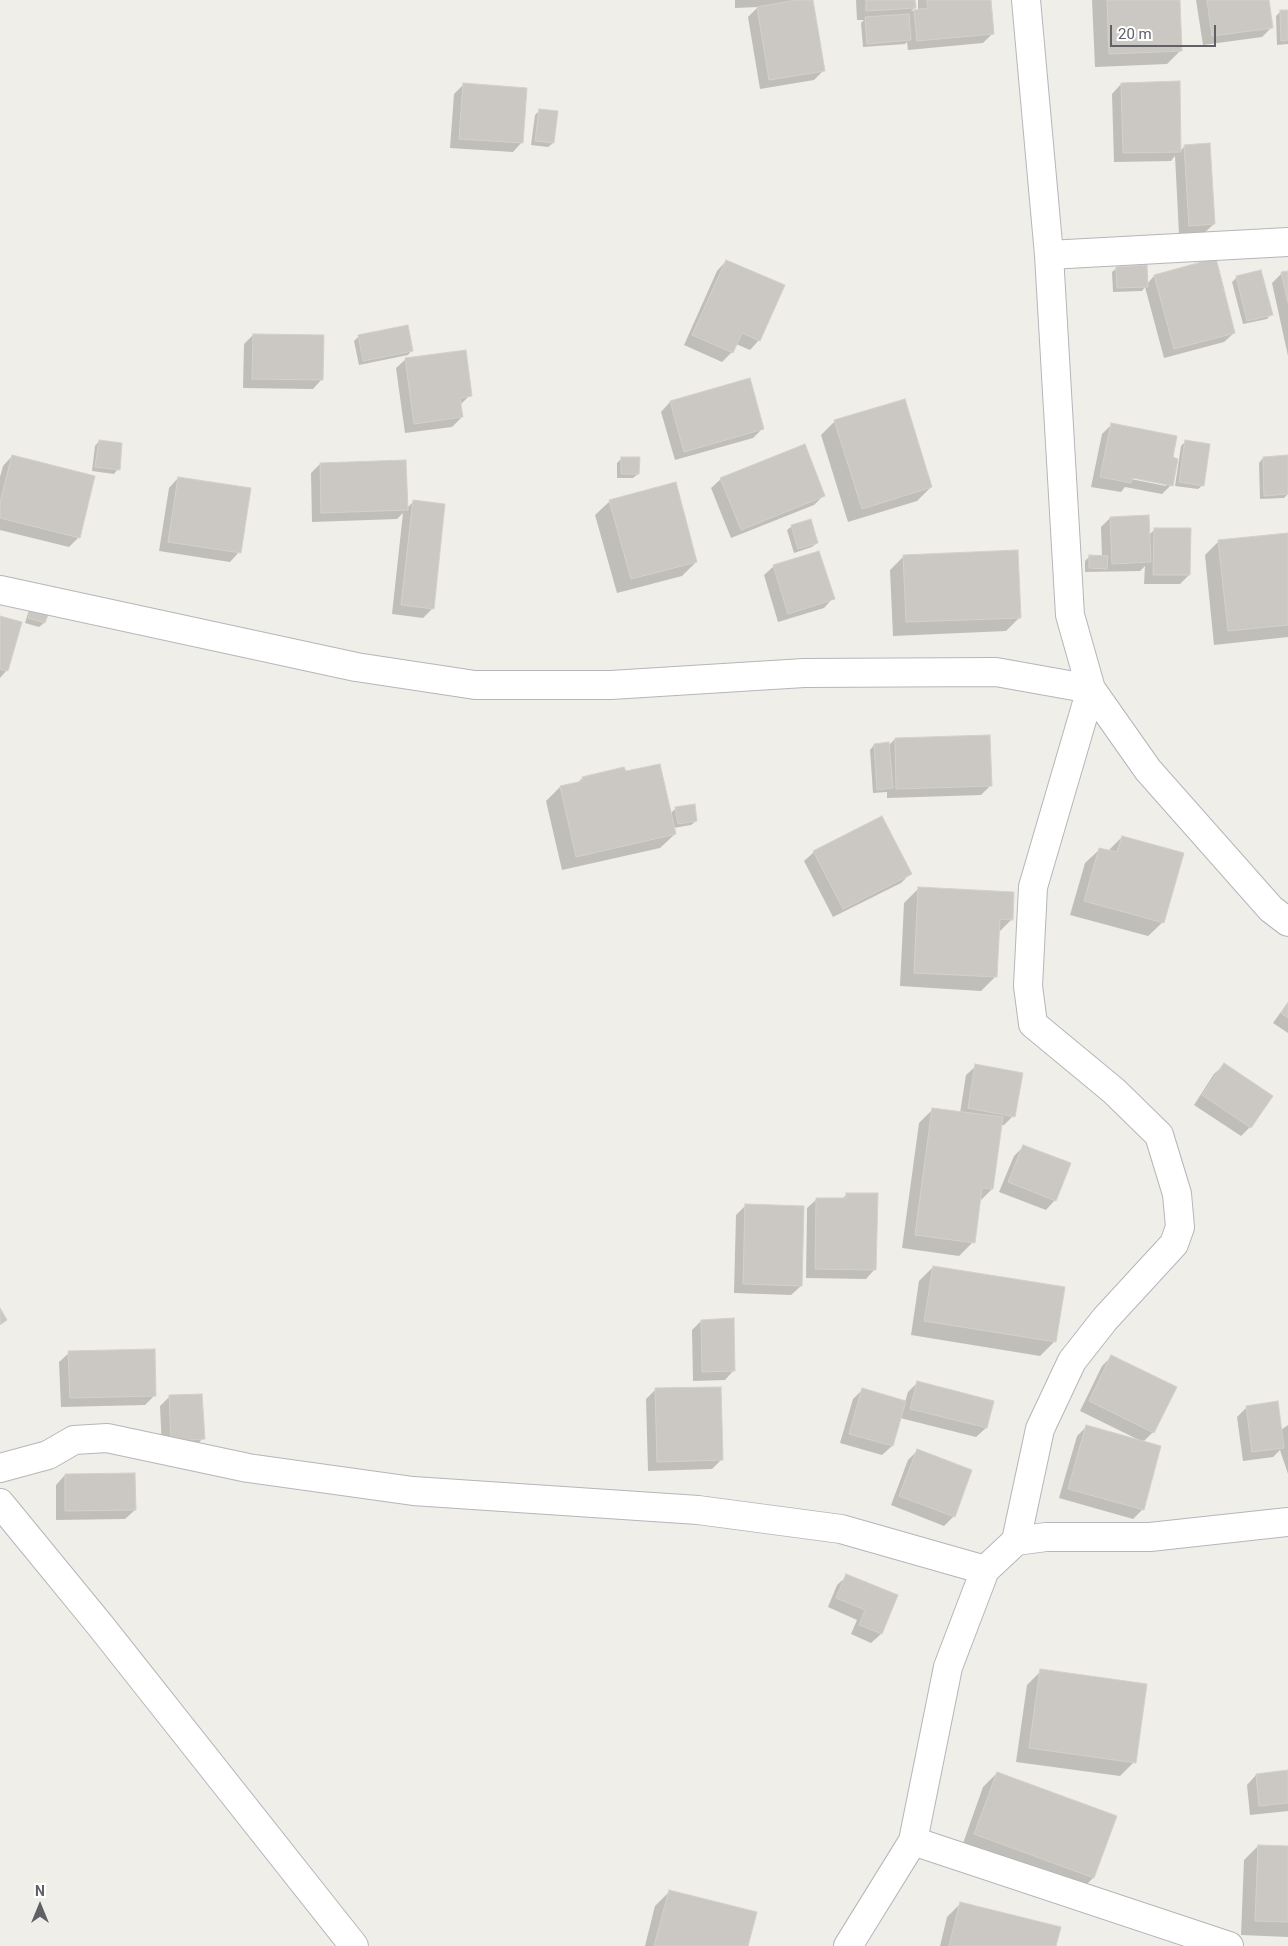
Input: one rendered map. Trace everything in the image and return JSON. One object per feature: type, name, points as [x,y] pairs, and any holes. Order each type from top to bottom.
[{"type":"street","points":[[1026,0],[1049,255],[1070,615],[1091,689],[1148,770],[1271,909],[1288,922]]},
{"type":"street","points":[[1049,255],[1288,242]]},
{"type":"street","points":[[0,590],[356,667],[475,685],[611,685],[804,673],[996,672],[1091,689]]},
{"type":"street","points":[[848,1946],[914,1841],[948,1666],[985,1570],[1016,1541],[1040,1429],[1072,1361],[1105,1319],[1174,1244],[1180,1228],[1177,1194],[1158,1135],[1114,1091],[1033,1024],[1028,986],[1033,887],[1091,689]]},
{"type":"street","points":[[0,1468],[48,1455],[74,1440],[107,1438],[248,1468],[413,1491],[698,1510],[841,1529],[985,1570]]},
{"type":"street","points":[[0,1503],[100,1625],[354,1946]]},
{"type":"street","points":[[1016,1541],[1046,1537],[1150,1537],[1288,1522]]},
{"type":"street","points":[[914,1841],[1229,1946]]},
{"type":"building","points":[[796,0],[813,0],[825,71],[769,80],[757,7]]},
{"type":"building","points":[[866,0],[915,0],[916,8],[866,11]]},
{"type":"building","points":[[927,0],[991,0],[994,34],[917,41],[914,10],[928,8]]},
{"type":"building","points":[[1107,0],[1180,0],[1182,51],[1109,54]]},
{"type":"building","points":[[1207,0],[1269,0],[1273,28],[1212,36]]},
{"type":"building","points":[[1280,10],[1288,10],[1288,40],[1281,41]]},
{"type":"building","points":[[909,14],[911,40],[867,44],[865,17]]},
{"type":"building","points":[[1180,81],[1181,152],[1123,153],[1121,83]]},
{"type":"building","points":[[463,83],[527,88],[523,143],[459,139]]},
{"type":"building","points":[[539,109],[558,111],[554,143],[535,141]]},
{"type":"building","points":[[1210,143],[1215,224],[1189,226],[1184,145]]},
{"type":"building","points":[[1216,258],[1235,333],[1174,349],[1154,275]]},
{"type":"building","points":[[726,260],[785,285],[760,341],[742,333],[733,353],[692,335]]},
{"type":"building","points":[[1147,265],[1148,287],[1117,288],[1116,267]]},
{"type":"building","points":[[1261,270],[1273,315],[1247,321],[1236,276]]},
{"type":"building","points":[[1288,271],[1288,303],[1281,272]]},
{"type":"building","points":[[408,325],[413,351],[363,361],[358,335]]},
{"type":"building","points":[[253,334],[324,335],[323,380],[252,379]]},
{"type":"building","points":[[466,350],[472,396],[460,398],[463,417],[414,424],[405,358]]},
{"type":"building","points":[[750,378],[764,429],[684,452],[670,401]]},
{"type":"building","points":[[905,399],[932,487],[862,509],[834,420]]},
{"type":"building","points":[[1111,423],[1177,436],[1173,457],[1178,459],[1173,486],[1133,478],[1131,483],[1100,477]]},
{"type":"building","points":[[99,440],[122,443],[120,470],[95,467]]},
{"type":"building","points":[[1185,440],[1210,444],[1204,486],[1179,482]]},
{"type":"building","points":[[805,444],[825,496],[741,530],[720,478]]},
{"type":"building","points":[[12,455],[95,476],[80,538],[0,518],[0,502]]},
{"type":"building","points":[[1288,455],[1288,494],[1264,496],[1263,457]]},
{"type":"building","points":[[621,457],[640,457],[639,474],[621,474]]},
{"type":"building","points":[[406,460],[408,510],[321,513],[320,463]]},
{"type":"building","points":[[178,477],[251,488],[241,553],[168,542]]},
{"type":"building","points":[[676,482],[697,562],[631,579],[609,500]]},
{"type":"building","points":[[413,500],[445,504],[434,609],[401,605]]},
{"type":"building","points":[[1149,515],[1151,562],[1112,564],[1110,517]]},
{"type":"building","points":[[811,519],[818,543],[798,549],[791,525]]},
{"type":"building","points":[[1154,528],[1191,528],[1190,575],[1153,575]]},
{"type":"building","points":[[1288,533],[1288,625],[1228,631],[1218,540]]},
{"type":"building","points":[[1018,550],[1021,618],[906,622],[903,555]]},
{"type":"building","points":[[819,551],[835,599],[788,614],[773,565]]},
{"type":"building","points":[[1089,555],[1108,556],[1107,569],[1089,568]]},
{"type":"building","points":[[33,604],[50,609],[45,623],[28,618]]},
{"type":"building","points":[[0,616],[22,622],[8,671],[0,669]]},
{"type":"building","points":[[990,735],[992,786],[896,789],[895,738]]},
{"type":"building","points":[[889,742],[893,788],[877,790],[874,744]]},
{"type":"building","points":[[660,764],[676,834],[576,857],[560,786],[583,781],[582,777],[624,767],[626,771]]},
{"type":"building","points":[[695,804],[697,821],[678,824],[675,807]]},
{"type":"building","points":[[882,816],[912,874],[843,909],[813,851]]},
{"type":"building","points":[[1122,836],[1184,853],[1164,923],[1084,901],[1099,848],[1117,852]]},
{"type":"building","points":[[918,887],[1014,892],[1013,920],[1000,919],[997,977],[914,973]]},
{"type":"building","points":[[1288,1004],[1288,1018],[1281,1013]]},
{"type":"building","points":[[1224,1063],[1273,1096],[1251,1128],[1202,1095]]},
{"type":"building","points":[[975,1064],[1023,1073],[1015,1117],[968,1108]]},
{"type":"building","points":[[932,1108],[1003,1117],[993,1189],[982,1188],[975,1243],[915,1235]]},
{"type":"building","points":[[1023,1145],[1071,1163],[1056,1201],[1008,1182]]},
{"type":"building","points":[[846,1193],[878,1193],[876,1270],[815,1269],[816,1198],[846,1198]]},
{"type":"building","points":[[745,1204],[804,1206],[802,1286],[743,1284]]},
{"type":"building","points":[[933,1266],[1065,1287],[1056,1342],[924,1321]]},
{"type":"building","points":[[0,1308],[7,1320],[0,1325]]},
{"type":"building","points":[[734,1318],[735,1371],[702,1372],[701,1320]]},
{"type":"building","points":[[155,1349],[156,1396],[70,1398],[68,1351]]},
{"type":"building","points":[[1111,1355],[1177,1387],[1154,1433],[1089,1401]]},
{"type":"building","points":[[917,1381],[994,1401],[987,1428],[910,1409]]},
{"type":"building","points":[[721,1387],[723,1460],[657,1462],[655,1388]]},
{"type":"building","points":[[862,1388],[906,1401],[893,1446],[849,1434]]},
{"type":"building","points":[[202,1394],[205,1439],[171,1441],[169,1395]]},
{"type":"building","points":[[1278,1401],[1284,1448],[1252,1452],[1246,1406]]},
{"type":"building","points":[[1086,1425],[1161,1446],[1144,1510],[1068,1489]]},
{"type":"building","points":[[917,1449],[972,1470],[955,1517],[899,1496]]},
{"type":"building","points":[[135,1473],[136,1510],[65,1511],[65,1474]]},
{"type":"building","points":[[846,1574],[898,1595],[882,1634],[859,1625],[865,1610],[836,1598]]},
{"type":"building","points":[[1040,1669],[1147,1684],[1136,1763],[1029,1748]]},
{"type":"building","points":[[1288,1770],[1288,1803],[1259,1806],[1256,1774]]},
{"type":"building","points":[[997,1772],[1117,1816],[1094,1878],[974,1834]]},
{"type":"building","points":[[1258,1845],[1288,1846],[1288,1922],[1255,1921]]},
{"type":"building","points":[[669,1890],[757,1912],[748,1946],[654,1946]]},
{"type":"building","points":[[960,1902],[1061,1927],[1056,1946],[949,1946]]}]
